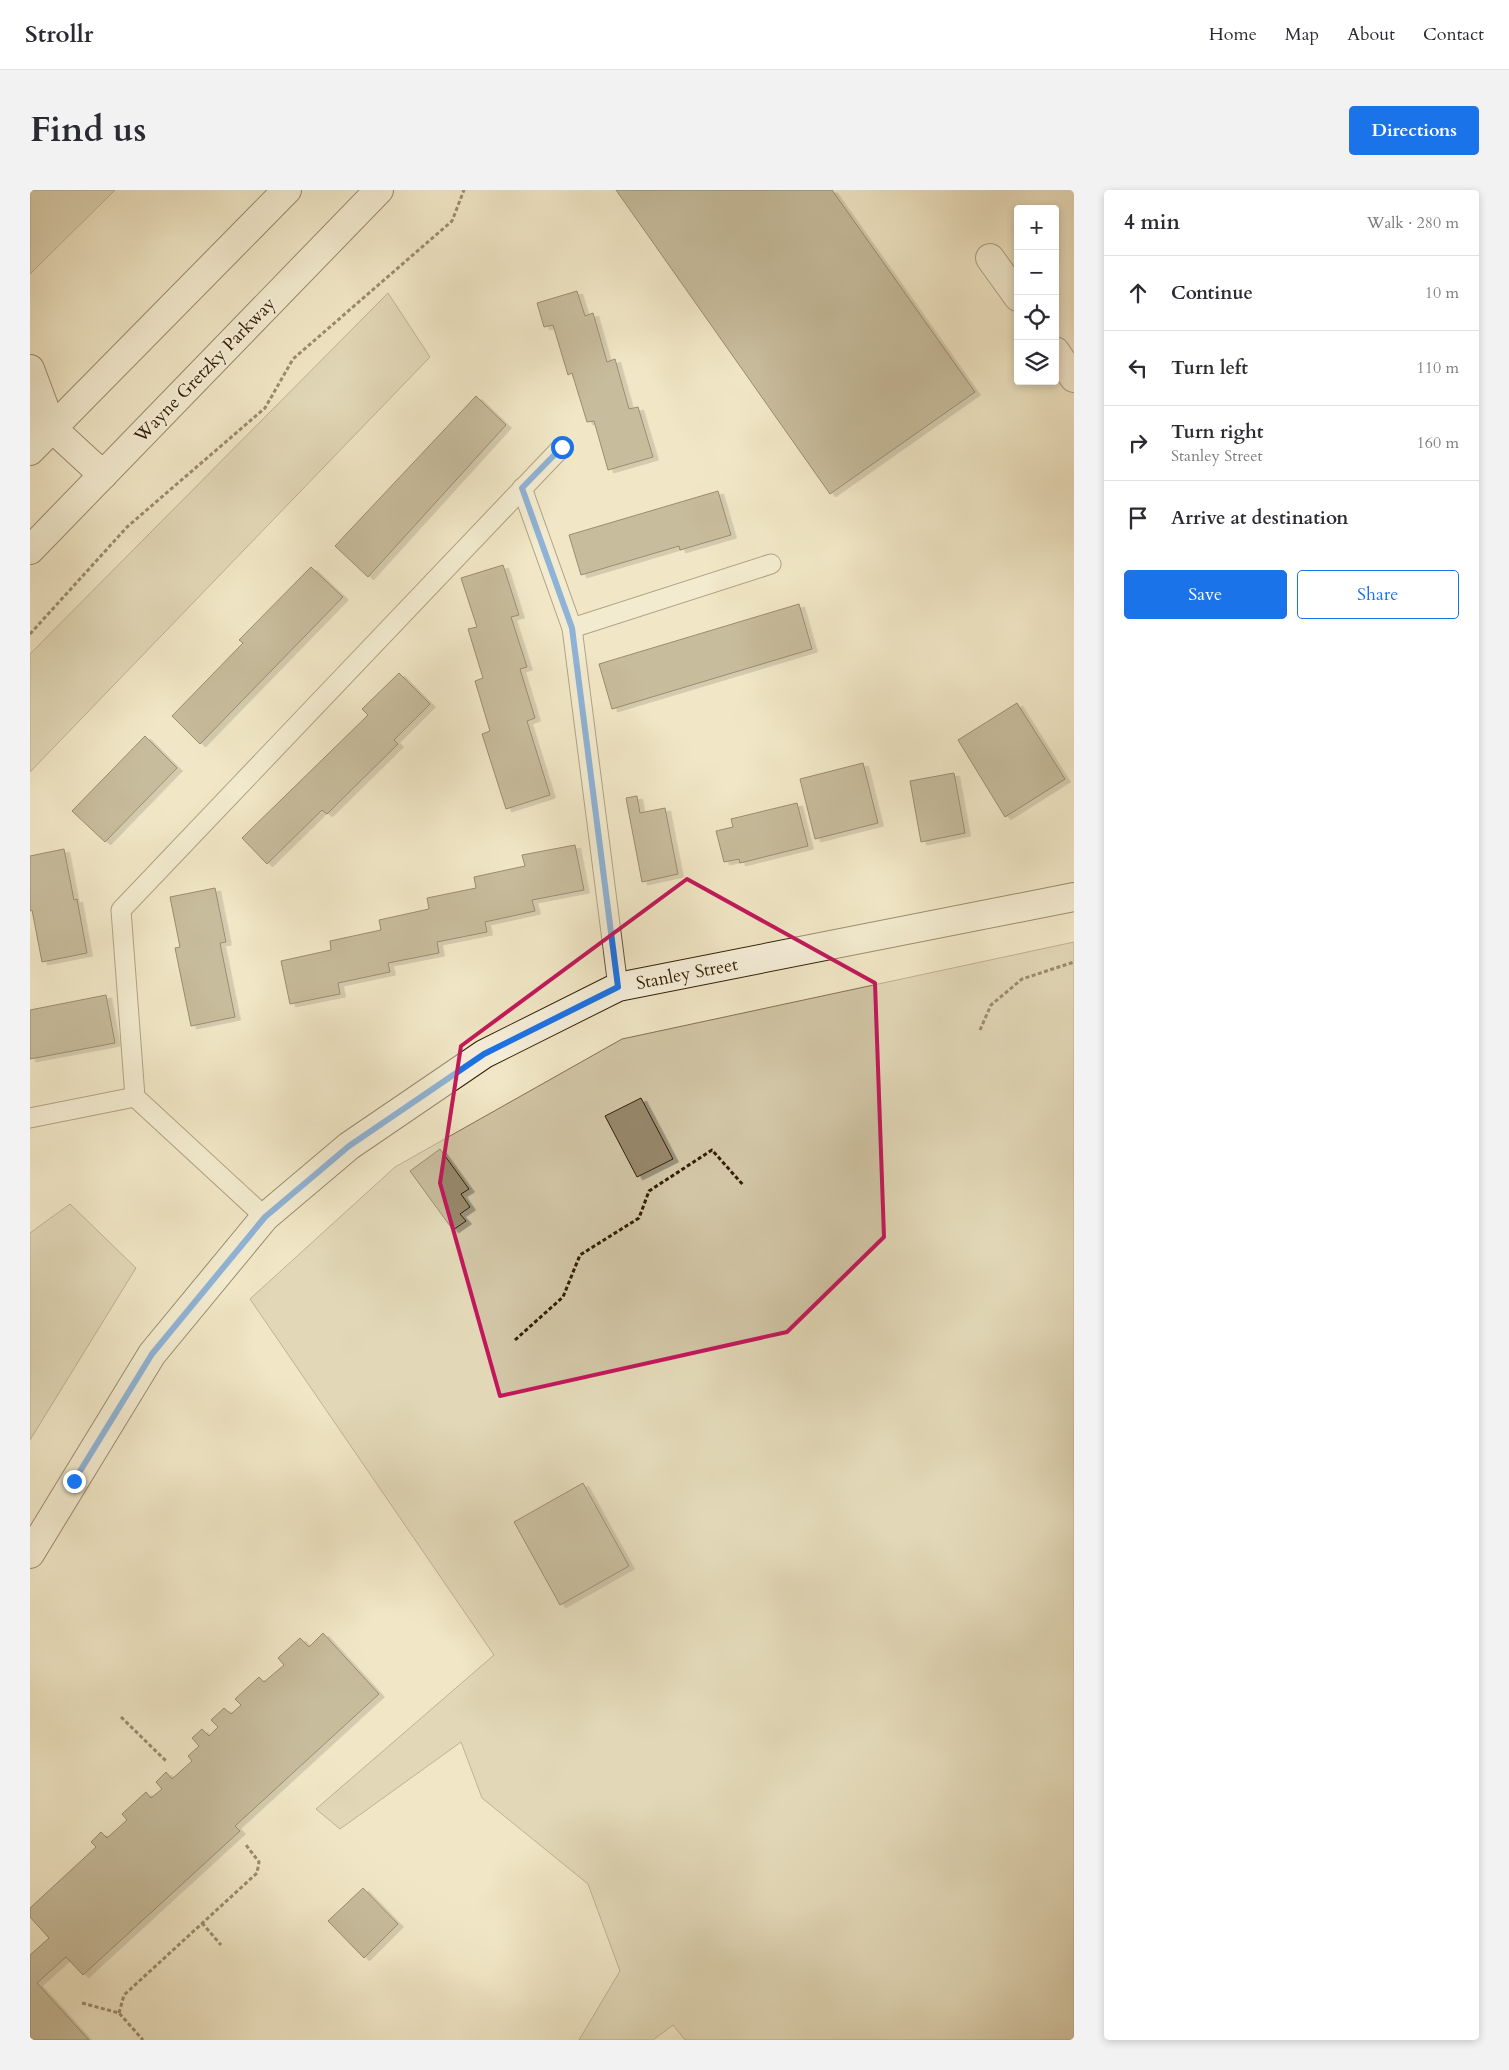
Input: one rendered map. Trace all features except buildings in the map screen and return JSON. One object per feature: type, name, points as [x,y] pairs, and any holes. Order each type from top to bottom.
[{"type":"street","points":[[30,451],[287,190]]},
{"type":"street","name":"Wayne Gretzky Parkway","points":[[30,550],[379,190]]},
{"type":"street","points":[[990,258],[1017,295]]},
{"type":"street","points":[[1059,357],[1074,378]]},
{"type":"street","points":[[30,369],[52,428]]},
{"type":"street","points":[[30,414],[52,428],[103,475]]},
{"type":"street","name":"Stanley Street","points":[[30,1554],[152,1354],[265,1217],[349,1146],[484,1054],[618,987],[1074,897]]},
{"type":"lane","points":[[265,1217],[135,1096],[121,910],[562,447]]},
{"type":"lane","points":[[522,488],[572,628],[618,987]]},
{"type":"lane","points":[[572,628],[771,564]]},
{"type":"lane","points":[[30,1118],[135,1096]]},
{"type":"path","points":[[30,634],[127,527],[265,408],[293,359],[452,221],[464,190]]},
{"type":"path","points":[[980,1030],[991,1005],[1022,979],[1074,962]]},
{"type":"path","points":[[515,1340],[563,1297],[580,1255],[639,1218],[649,1191],[712,1150],[744,1186]]},
{"type":"path","points":[[121,1717],[166,1761]]},
{"type":"path","points":[[119,2013],[124,1995],[257,1873],[259,1862],[246,1845]]},
{"type":"path","points":[[202,1923],[221,1944]]},
{"type":"path","points":[[82,2003],[119,2013],[143,2040]]},
{"type":"highlighted area","points":[[687,879],[875,983],[884,1237],[787,1332],[500,1396],[440,1183],[461,1046]]},
{"type":"shaded area","points":[[30,190],[115,190],[30,274]]},
{"type":"shaded area","points":[[388,293],[430,357],[30,772],[30,654]]},
{"type":"shaded area","points":[[1074,942],[1074,2040],[685,2040],[673,2025],[653,2040],[579,2040],[620,1971],[588,1884],[482,1798],[461,1742],[340,1829],[316,1809],[494,1655],[250,1299],[395,1167],[622,1039]]},
{"type":"shaded area","points":[[70,1204],[136,1268],[30,1440],[30,1233]]},
{"type":"route","points":[[74,1481],[152,1354],[265,1217],[349,1146],[484,1054],[618,987],[572,628],[522,488],[562,447]]}]
